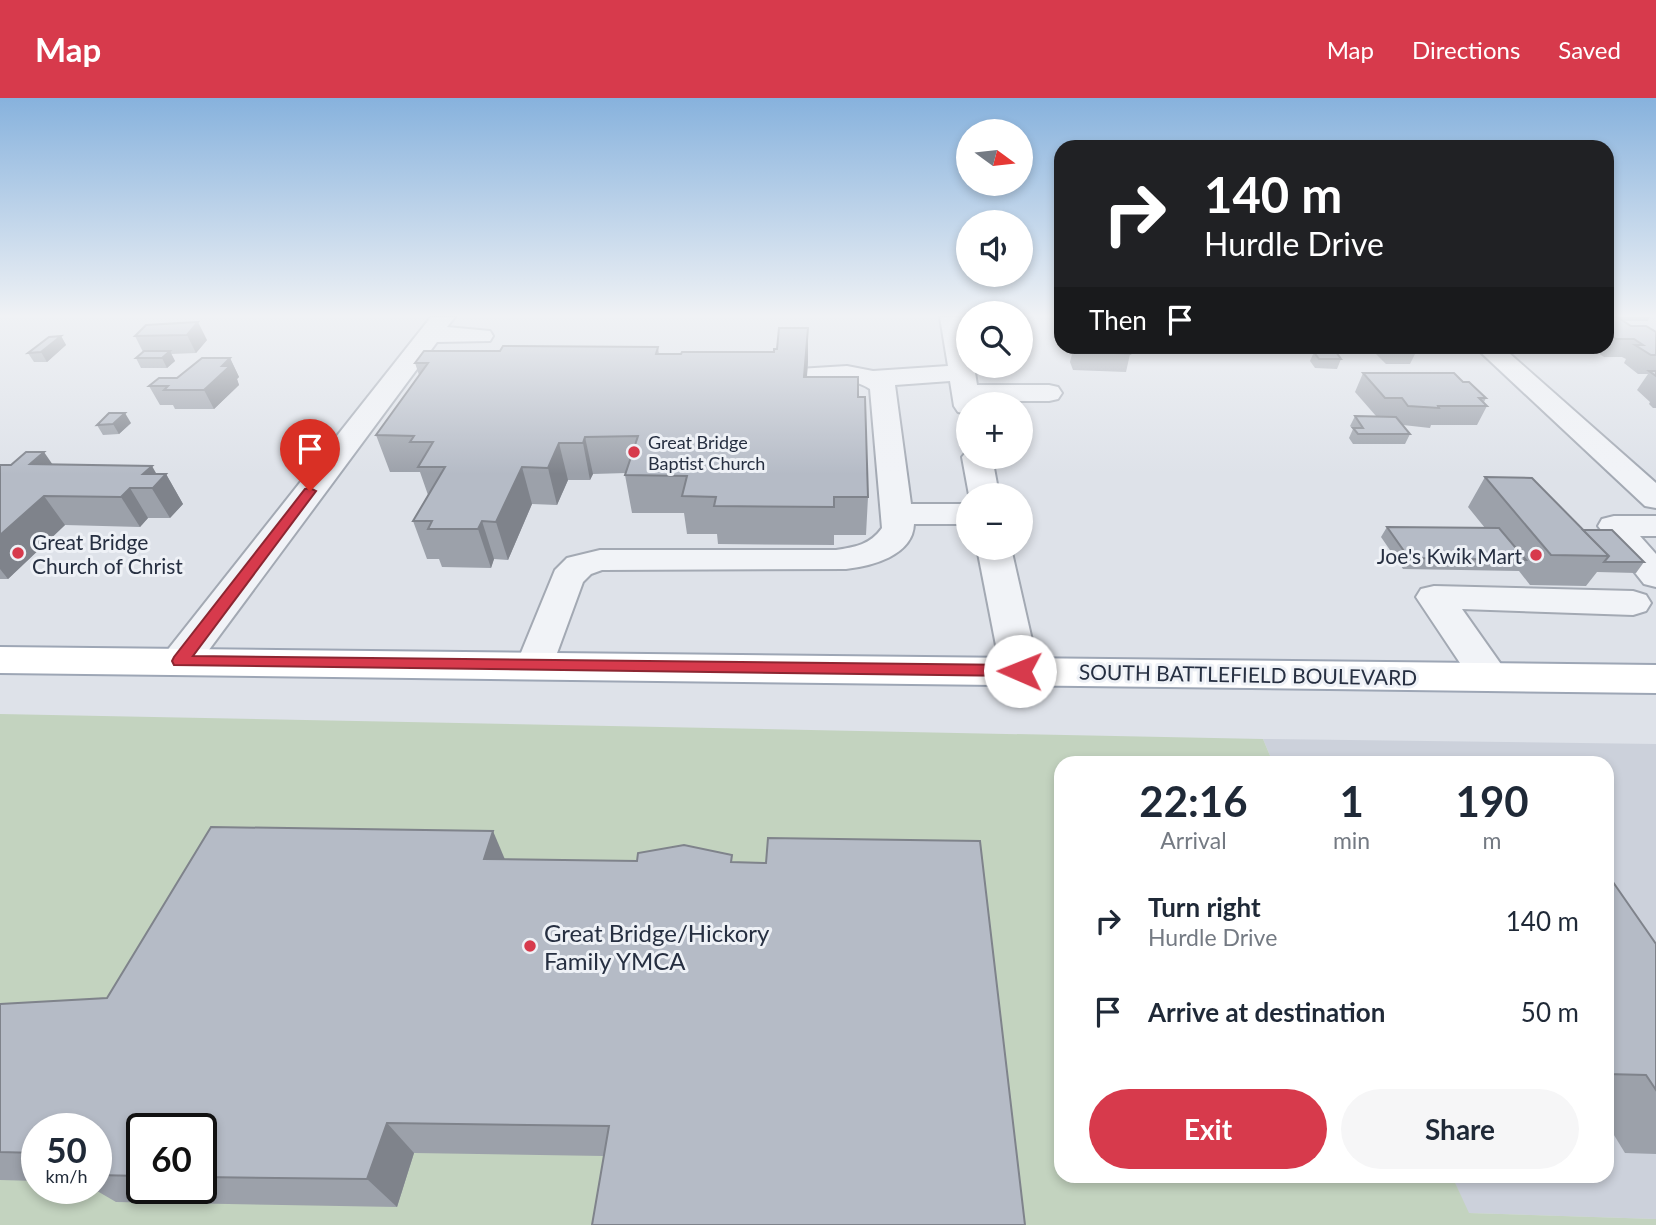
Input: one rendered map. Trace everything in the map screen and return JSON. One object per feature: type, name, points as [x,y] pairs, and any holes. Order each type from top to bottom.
[{"type":"main road","name":"SOUTH BATTLEFIELD BOULEVARD","points":[[0,660],[1656,678]]},
{"type":"street","points":[[180,661],[403,370]]},
{"type":"street","points":[[961,370],[965,390]]},
{"type":"street","points":[[1512,370],[1656,499]]},
{"type":"street","points":[[807,375],[864,375],[965,390],[1049,393]]},
{"type":"street","points":[[536,666],[567,578],[579,566],[600,559],[836,560],[860,557],[891,542],[898,528],[883,386],[875,378]]},
{"type":"street","points":[[896,514],[956,514]]},
{"type":"street","points":[[1656,526],[1615,526],[1656,576]]},
{"type":"street","points":[[997,560],[1020,671]]},
{"type":"street","points":[[1490,677],[1434,597],[1648,609]]},
{"type":"shaded area","points":[[1263,739],[1656,744],[1656,1219],[1468,1213],[1455,1183],[1614,1183],[1614,756],[1270,756]]},
{"type":"green space","name":"Great Bridge/Hickory Family YMCA","points":[[0,714],[1263,739],[1270,756],[1054,756],[1054,1183],[1455,1183],[1469,1213],[1656,1219],[1656,1225],[0,1225]]},
{"type":"building","points":[[188,370],[226,370],[204,390],[164,390],[168,386],[149,386],[159,378],[177,378]]},
{"type":"building","name":"Great Bridge Baptist Church","points":[[423,370],[805,370],[804,377],[858,377],[858,397],[865,397],[868,497],[834,497],[834,507],[714,506],[716,497],[682,496],[687,476],[625,475],[638,436],[585,437],[583,443],[559,443],[548,468],[522,467],[496,522],[482,521],[478,529],[428,529],[432,521],[413,521],[445,467],[418,467],[433,442],[410,442],[414,436],[376,435]]},
{"type":"building","points":[[1363,373],[1454,373],[1463,382],[1469,382],[1486,398],[1479,398],[1487,406],[1408,406],[1402,398],[1385,398]]},
{"type":"building","points":[[109,413],[125,413],[113,424],[97,425]]},
{"type":"building","points":[[1355,416],[1396,417],[1410,434],[1358,434],[1353,428],[1363,428]]},
{"type":"building","points":[[26,452],[44,452],[30,464],[152,466],[143,474],[166,474],[153,488],[130,488],[121,497],[44,496],[0,535],[0,465],[11,465]]},
{"type":"building","points":[[1485,477],[1532,478],[1609,556],[1551,555]]},
{"type":"building","points":[[1387,527],[1499,528],[1526,560],[1409,558]]},
{"type":"building","points":[[1583,530],[1612,530],[1644,562],[1604,562],[1609,556]]},
{"type":"building","points":[[211,827],[493,831],[484,859],[637,861],[638,853],[684,845],[732,855],[731,862],[766,863],[768,838],[980,841],[1025,1225],[592,1225],[609,1126],[387,1123],[367,1179],[217,1177],[217,1113],[126,1113],[126,1176],[112,1175],[112,1113],[21,1113],[21,1153],[0,1152],[0,1004],[107,998]]},
{"type":"building","points":[[1614,884],[1656,944],[1656,1090],[1646,1075],[1614,1074]]},
{"type":"place","name":"Great Bridge Baptist Church","points":[[634,452]]},
{"type":"place","name":"Great Bridge Church of Christ","points":[[18,553]]},
{"type":"place","name":"Joe's Kwik Mart","points":[[1536,555]]},
{"type":"place","name":"Great Bridge/Hickory Family YMCA","points":[[530,946]]},
{"type":"route","points":[[310,491],[180,661],[1020,671]]}]
